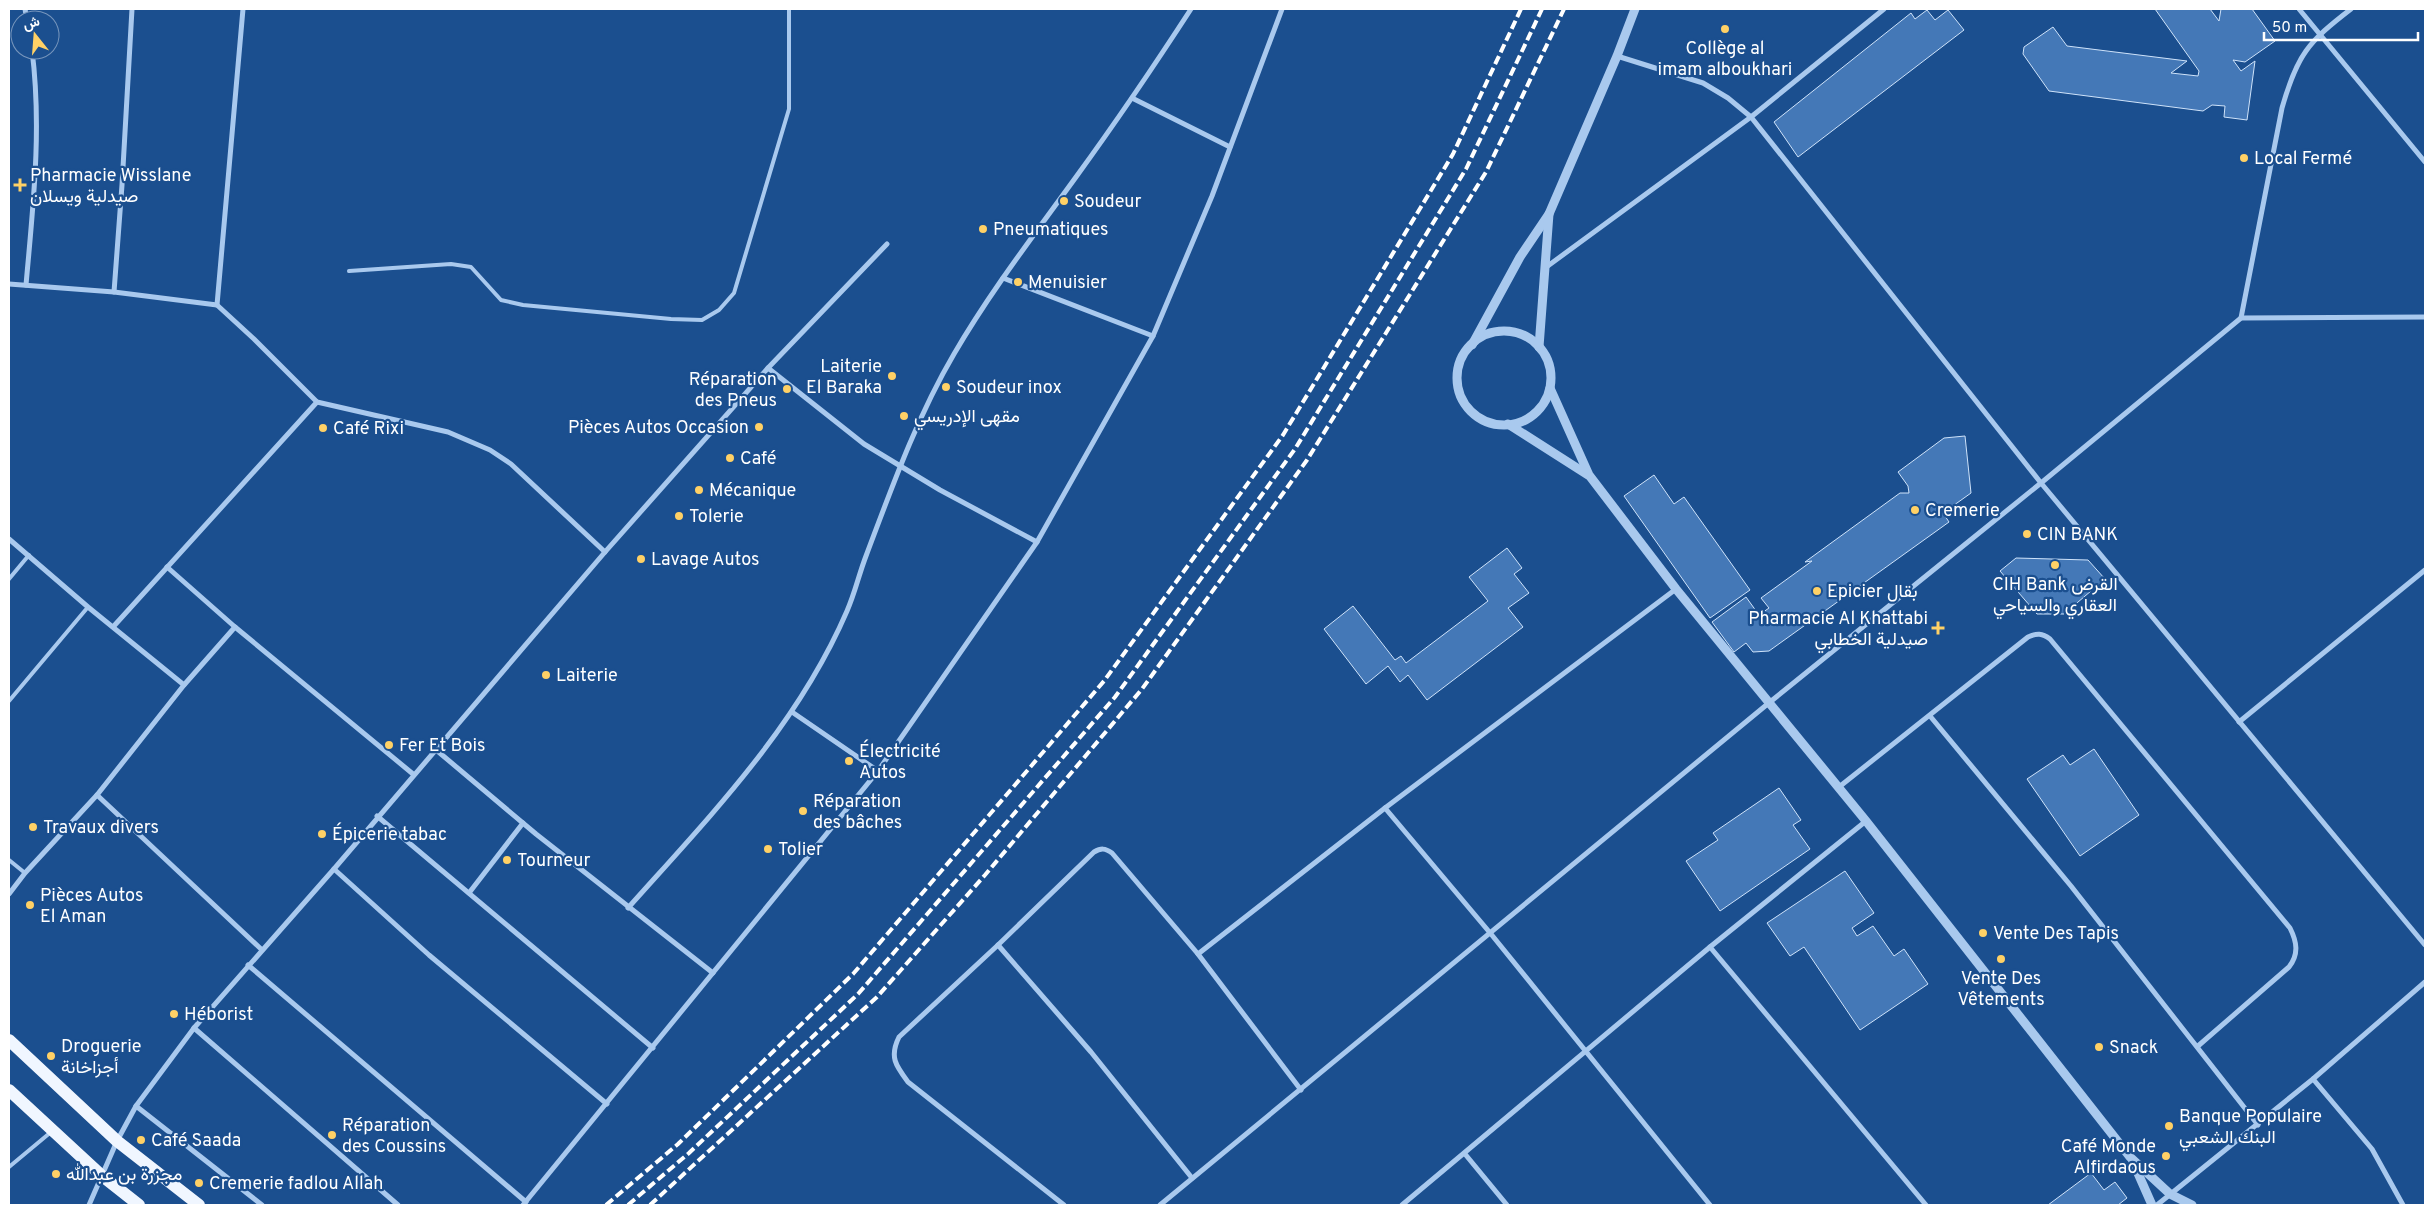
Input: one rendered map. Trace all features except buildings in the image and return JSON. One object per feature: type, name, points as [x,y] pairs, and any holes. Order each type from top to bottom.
[{"type":"main road","points":[[9,1040],[117,1141],[199,1205]]},
{"type":"main road","points":[[9,1090],[101,1175],[139,1205]]},
{"type":"street","points":[[114,292],[132,9]]},
{"type":"street","points":[[217,305],[243,9]]},
{"type":"street","points":[[628,908],[738,785],[792,712],[822,662],[847,611],[900,467],[922,416],[953,355],[1003,278],[1132,98],[1191,9]]},
{"type":"street","points":[[248,965],[525,1204],[878,771],[1037,542],[1153,336],[1212,196],[1282,9]]},
{"type":"street","points":[[1472,345],[1489,334],[1510,332],[1525,337],[1539,347],[1550,369],[1550,388],[1546,399],[1534,414],[1518,423],[1497,424],[1482,420],[1470,410],[1461,397],[1458,372],[1462,357],[1472,345],[1520,257],[1549,214],[1617,56],[1635,9]]},
{"type":"street","points":[[1545,268],[1751,116],[1884,9]]},
{"type":"street","points":[[2299,9],[2425,162]]},
{"type":"street","points":[[2241,318],[2291,75],[2301,57],[2318,34],[2351,9]]},
{"type":"street","points":[[1617,56],[1703,83],[1728,98],[1751,116],[2041,483],[2425,945]]},
{"type":"street","points":[[26,285],[36,170],[38,120],[33,60]]},
{"type":"street","points":[[1132,98],[1230,147]]},
{"type":"street","points":[[1539,347],[1549,214]]},
{"type":"street","points":[[89,1205],[117,1141],[136,1106],[194,1028],[261,949],[334,869],[377,816],[604,552],[768,368],[887,244]]},
{"type":"street","points":[[1003,278],[1153,336]]},
{"type":"street","points":[[9,284],[114,292],[217,305],[317,402],[448,432],[490,450],[511,464],[604,552]]},
{"type":"street","points":[[1160,1205],[1302,1090],[1770,702],[2041,483],[2241,318],[2425,316]]},
{"type":"street","points":[[768,368],[838,425],[900,467],[1037,542]]},
{"type":"street","points":[[1550,388],[1589,475],[1676,589],[1866,821],[2130,1157],[2170,1194],[2192,1205]]},
{"type":"street","points":[[113,627],[317,402]]},
{"type":"street","points":[[1508,424],[1589,475]]},
{"type":"street","points":[[9,539],[88,608],[184,685]]},
{"type":"street","points":[[167,566],[235,627],[413,774]]},
{"type":"street","points":[[2239,722],[2425,570]]},
{"type":"street","points":[[1198,954],[1385,808],[1676,589]]},
{"type":"street","points":[[9,894],[25,873],[97,795],[184,685],[235,627]]},
{"type":"street","points":[[1839,788],[2028,637],[2035,634],[2044,635],[2058,646],[2290,928],[2296,947],[2294,960],[2198,1046]]},
{"type":"street","points":[[792,712],[878,771]]},
{"type":"street","points":[[1930,716],[2071,886],[2258,1125]]},
{"type":"street","points":[[435,749],[628,908],[712,973]]},
{"type":"street","points":[[97,795],[261,949]]},
{"type":"street","points":[[1385,808],[1491,934],[1710,1205]]},
{"type":"street","points":[[377,816],[652,1048]]},
{"type":"street","points":[[1402,1205],[1710,947],[1866,821]]},
{"type":"street","points":[[469,893],[523,823]]},
{"type":"street","points":[[1064,1205],[908,1082],[898,1069],[894,1058],[894,1048],[899,1037],[1094,852],[1103,849],[1112,853],[1198,954],[1302,1090]]},
{"type":"street","points":[[334,869],[429,955],[607,1104]]},
{"type":"street","points":[[998,945],[1091,1052],[1192,1178]]},
{"type":"street","points":[[1710,947],[1926,1205]]},
{"type":"street","points":[[2157,1205],[2258,1125],[2425,982]]},
{"type":"street","points":[[194,1028],[398,1205]]},
{"type":"street","points":[[2313,1078],[2372,1149],[2403,1205]]},
{"type":"street","points":[[136,1106],[262,1205]]},
{"type":"street","points":[[1464,1154],[1507,1205]]},
{"type":"street","points":[[2130,1157],[2152,1205]]},
{"type":"lane","points":[[349,271],[451,264],[471,267],[501,300],[523,305],[671,319],[702,320],[719,310],[734,293],[789,109],[789,9]]},
{"type":"lane","points":[[9,579],[29,555]]},
{"type":"lane","points":[[9,701],[88,608]]},
{"type":"lane","points":[[9,860],[25,873]]},
{"type":"lane","points":[[9,1167],[53,1131]]},
{"type":"railway","points":[[606,1205],[678,1144],[853,974],[1104,681],[1283,435],[1453,154],[1521,9]]},
{"type":"railway","points":[[628,1205],[689,1153],[858,994],[1115,697],[1295,449],[1466,169],[1542,9]]},
{"type":"railway","points":[[650,1205],[877,997],[985,875],[1142,689],[1307,460],[1486,172],[1564,9]]},
{"type":"place","name":"Collège al imam alboukhari","points":[[1725,29]]},
{"type":"place","name":"Local Fermé","points":[[2244,158]]},
{"type":"place","name":"Pharmacie Wisslane صيدلية ويسلان","points":[[20,185]]},
{"type":"place","name":"Soudeur","points":[[1064,201]]},
{"type":"place","name":"Pneumatiques","points":[[983,229]]},
{"type":"place","name":"Menuisier","points":[[1018,282]]},
{"type":"place","name":"Laiterie El Baraka","points":[[892,376]]},
{"type":"place","name":"Soudeur inox","points":[[946,387]]},
{"type":"place","name":"Réparation des Pneus","points":[[787,389]]},
{"type":"place","name":"مقهى الإدريسي","points":[[904,416]]},
{"type":"place","name":"Pièces Autos Occasion","points":[[759,427]]},
{"type":"place","name":"Café Rixi","points":[[323,428]]},
{"type":"place","name":"Café","points":[[730,458]]},
{"type":"place","name":"Mécanique","points":[[699,490]]},
{"type":"place","name":"Cremerie","points":[[1915,510]]},
{"type":"place","name":"Tolerie","points":[[679,516]]},
{"type":"place","name":"CIN BANK","points":[[2027,534]]},
{"type":"place","name":"Lavage Autos","points":[[641,559]]},
{"type":"place","name":"CIH Bank القرض العقاري والسياحي","points":[[2055,565]]},
{"type":"place","name":"Epicier بقال","points":[[1817,591]]},
{"type":"place","name":"Pharmacie Al Khattabi صيدلية الخطابي","points":[[1938,628]]},
{"type":"place","name":"Laiterie","points":[[546,675]]},
{"type":"place","name":"Fer Et Bois","points":[[389,745]]},
{"type":"place","name":"Électricité Autos","points":[[849,761]]},
{"type":"place","name":"Réparation des bâches","points":[[803,811]]},
{"type":"place","name":"Travaux divers","points":[[33,827]]},
{"type":"place","name":"Épicerie tabac","points":[[322,834]]},
{"type":"place","name":"Tolier","points":[[768,849]]},
{"type":"place","name":"Tourneur","points":[[507,860]]},
{"type":"place","name":"Pièces Autos El Aman","points":[[30,905]]},
{"type":"place","name":"Vente Des Tapis","points":[[1983,933]]},
{"type":"place","name":"Vente Des Vêtements","points":[[2001,959]]},
{"type":"place","name":"Héborist","points":[[174,1014]]},
{"type":"place","name":"Snack","points":[[2099,1047]]},
{"type":"place","name":"Droguerie أجزاخانة","points":[[51,1056]]},
{"type":"place","name":"Banque Populaire البنك الشعبي","points":[[2169,1126]]},
{"type":"place","name":"Réparation des Coussins","points":[[332,1135]]},
{"type":"place","name":"Café Saada","points":[[141,1140]]},
{"type":"place","name":"Café Monde Alfirdaous","points":[[2166,1156]]},
{"type":"place","name":"مجزرة بن عبدالله","points":[[56,1174]]},
{"type":"place","name":"Cremerie fadlou Allah","points":[[199,1183]]}]
